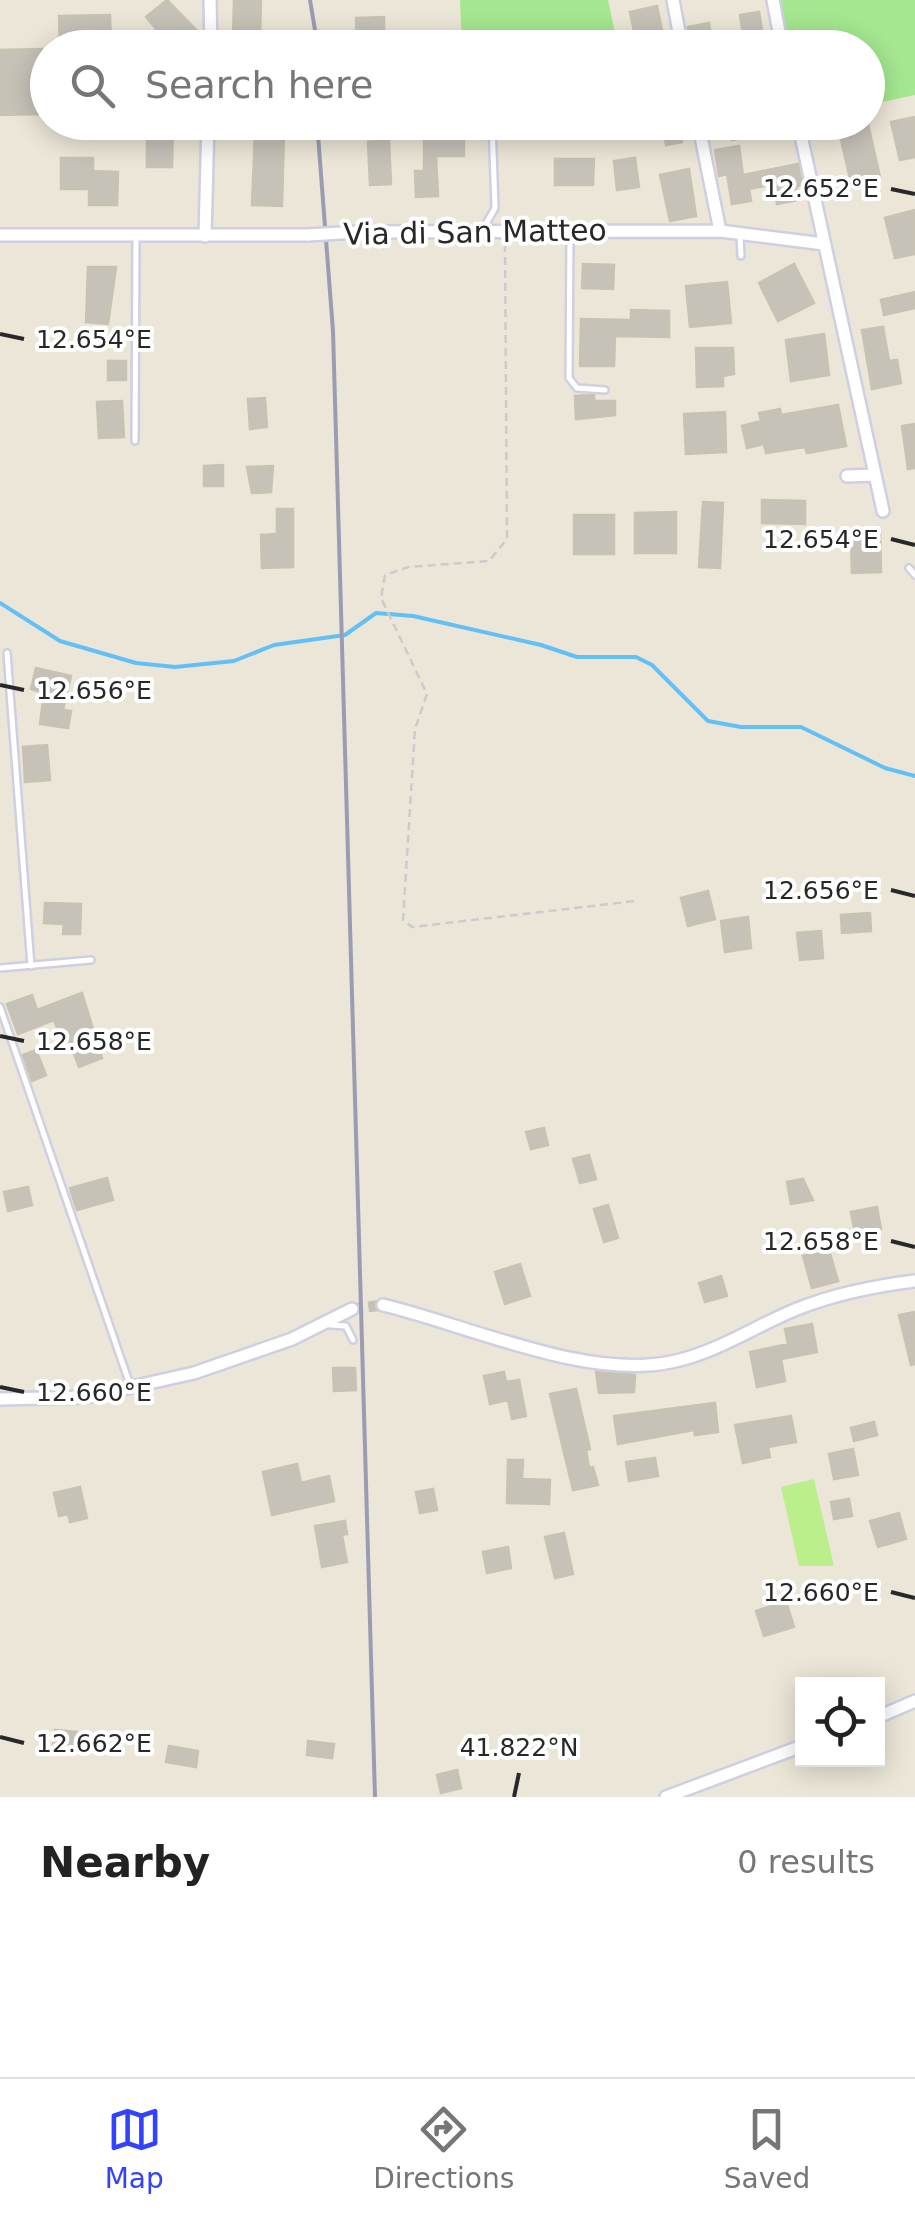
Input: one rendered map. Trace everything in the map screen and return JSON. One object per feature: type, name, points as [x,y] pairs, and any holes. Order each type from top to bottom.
[{"type":"street","points":[[210,0],[211,30]]},
{"type":"street","points":[[673,0],[679,30]]},
{"type":"street","points":[[772,0],[778,30]]},
{"type":"street","points":[[204,236],[207,140]]},
{"type":"street","points":[[702,140],[720,231]]},
{"type":"street","points":[[802,140],[883,511]]},
{"type":"street","name":"Via di San Matteo","points":[[0,235],[720,231],[824,244]]},
{"type":"street","points":[[847,476],[875,475]]},
{"type":"street","points":[[382,1305],[524,1347],[604,1361],[660,1364],[709,1351],[834,1296],[915,1281]]},
{"type":"street","points":[[0,1399],[77,1398],[206,1370],[317,1327],[352,1308]]},
{"type":"street","points":[[885,1714],[915,1701]]},
{"type":"street","points":[[666,1797],[795,1749]]},
{"type":"lane","points":[[482,231],[495,208],[493,140]]},
{"type":"lane","points":[[570,231],[569,378],[576,388],[605,390]]},
{"type":"lane","points":[[740,233],[741,256]]},
{"type":"lane","points":[[135,441],[136,235]]},
{"type":"lane","points":[[909,568],[915,575]]},
{"type":"lane","points":[[6,653],[31,966]]},
{"type":"lane","points":[[0,968],[91,960]]},
{"type":"lane","points":[[0,1007],[18,1074],[131,1388]]},
{"type":"lane","points":[[317,1327],[346,1326],[354,1340]]},
{"type":"path","points":[[505,231],[507,538],[489,561],[408,567],[386,575],[381,598],[426,694],[414,729],[403,920],[412,927],[635,901]]},
{"type":"green space","points":[[460,0],[608,0],[614,30],[461,30]]},
{"type":"green space","points":[[779,0],[915,0],[915,95],[885,101],[885,30],[785,30]]},
{"type":"green space","points":[[814,1479],[834,1566],[799,1566],[781,1487]]},
{"type":"building","points":[[167,0],[196,30],[157,30],[146,17]]},
{"type":"building","points":[[234,0],[261,0],[260,30],[233,30]]},
{"type":"building","points":[[657,6],[662,30],[634,30],[630,12]]},
{"type":"building","points":[[759,12],[762,30],[742,30],[740,15]]},
{"type":"building","points":[[110,15],[110,30],[59,30],[59,16]]},
{"type":"building","points":[[384,17],[384,30],[356,30],[356,18]]},
{"type":"building","points":[[709,23],[710,30],[689,30],[688,27]]},
{"type":"building","points":[[30,49],[30,114],[0,115],[0,50]]},
{"type":"building","points":[[915,117],[915,157],[900,160],[891,122]]},
{"type":"building","points":[[147,140],[173,140],[172,167],[147,167]]},
{"type":"building","points":[[255,140],[284,140],[282,206],[252,205]]},
{"type":"building","points":[[389,140],[391,184],[370,185],[368,142]]},
{"type":"building","points":[[424,140],[464,140],[464,156],[436,156],[438,196],[416,197],[415,171],[424,171]]},
{"type":"building","points":[[841,140],[872,140],[880,177],[851,183]]},
{"type":"building","points":[[739,146],[743,175],[798,164],[802,185],[796,187],[798,200],[777,204],[773,184],[749,189],[751,201],[732,204],[727,174],[719,176],[715,150]]},
{"type":"building","points":[[61,158],[93,158],[93,171],[118,172],[117,205],[89,205],[89,189],[61,189]]},
{"type":"building","points":[[635,158],[639,187],[617,190],[614,161]]},
{"type":"building","points":[[555,159],[594,159],[593,185],[555,185]]},
{"type":"building","points":[[689,169],[696,216],[670,221],[660,175]]},
{"type":"building","points":[[915,210],[915,254],[895,258],[885,218]]},
{"type":"building","points":[[583,264],[614,265],[613,289],[582,288]]},
{"type":"building","points":[[794,264],[814,303],[778,321],[759,283]]},
{"type":"building","points":[[88,267],[116,267],[108,324],[86,322]]},
{"type":"building","points":[[727,282],[731,323],[690,327],[686,286]]},
{"type":"building","points":[[915,292],[915,308],[884,315],[881,300]]},
{"type":"building","points":[[631,310],[669,311],[669,337],[615,336],[614,366],[580,366],[581,319],[631,320]]},
{"type":"building","points":[[883,327],[889,361],[897,360],[901,383],[872,389],[862,330]]},
{"type":"building","points":[[824,334],[829,375],[791,381],[786,340]]},
{"type":"building","points":[[696,348],[733,348],[734,374],[723,376],[723,386],[697,387]]},
{"type":"building","points":[[108,361],[126,361],[126,380],[108,380]]},
{"type":"building","points":[[594,395],[594,401],[615,401],[615,415],[576,419],[575,396]]},
{"type":"building","points":[[265,398],[267,427],[250,429],[248,399]]},
{"type":"building","points":[[122,401],[124,437],[99,438],[97,402]]},
{"type":"building","points":[[838,405],[846,446],[807,453],[805,447],[766,453],[764,444],[747,448],[742,426],[761,421],[759,413],[780,409],[781,415]]},
{"type":"building","points":[[725,412],[726,452],[686,454],[684,414]]},
{"type":"building","points":[[915,424],[915,468],[908,469],[902,426]]},
{"type":"building","points":[[223,465],[223,486],[204,486],[204,466]]},
{"type":"building","points":[[273,466],[271,492],[252,493],[247,467]]},
{"type":"building","points":[[762,500],[805,501],[805,524],[762,523]]},
{"type":"building","points":[[703,502],[723,503],[720,568],[699,567]]},
{"type":"building","points":[[277,509],[293,509],[293,567],[262,568],[261,535],[277,534]]},
{"type":"building","points":[[676,512],[676,553],[635,553],[635,513]]},
{"type":"building","points":[[574,515],[614,515],[614,554],[574,554]]},
{"type":"building","points":[[880,531],[881,572],[852,573],[851,532]]},
{"type":"building","points":[[36,668],[71,676],[63,710],[71,711],[68,728],[40,724],[44,693],[31,689]]},
{"type":"building","points":[[47,745],[50,780],[25,782],[23,747]]},
{"type":"building","points":[[708,891],[715,919],[688,926],[681,898]]},
{"type":"building","points":[[45,903],[81,904],[80,934],[63,934],[64,924],[44,923]]},
{"type":"building","points":[[870,913],[871,931],[842,933],[841,915]]},
{"type":"building","points":[[748,917],[751,948],[725,952],[721,921]]},
{"type":"building","points":[[821,931],[823,958],[800,960],[797,933]]},
{"type":"building","points":[[82,993],[102,1058],[79,1067],[64,1028],[58,1030],[54,1020],[18,1034],[7,1004],[32,995],[37,1010]]},
{"type":"building","points":[[36,1050],[46,1075],[32,1081],[23,1055]]},
{"type":"building","points":[[544,1128],[548,1145],[531,1149],[526,1132]]},
{"type":"building","points":[[589,1155],[596,1179],[580,1183],[573,1159]]},
{"type":"building","points":[[107,1178],[113,1200],[77,1210],[70,1188]]},
{"type":"building","points":[[803,1179],[813,1200],[791,1204],[787,1182]]},
{"type":"building","points":[[28,1187],[32,1205],[8,1211],[4,1192]]},
{"type":"building","points":[[608,1205],[618,1238],[604,1242],[594,1209]]},
{"type":"building","points":[[877,1207],[881,1229],[855,1233],[851,1212]]},
{"type":"building","points":[[829,1250],[838,1281],[812,1288],[803,1256]]},
{"type":"building","points":[[520,1264],[530,1296],[505,1304],[495,1272]]},
{"type":"building","points":[[721,1276],[727,1296],[705,1302],[699,1283]]},
{"type":"building","points":[[915,1312],[915,1364],[911,1365],[899,1315]]},
{"type":"building","points":[[812,1324],[817,1352],[781,1359],[785,1381],[757,1387],[750,1352],[788,1344],[785,1329]]},
{"type":"building","points":[[333,1368],[355,1368],[356,1390],[334,1391]]},
{"type":"building","points":[[504,1372],[506,1382],[519,1380],[526,1416],[512,1419],[508,1400],[490,1404],[484,1376]]},
{"type":"building","points":[[596,1372],[635,1375],[634,1392],[599,1393]]},
{"type":"building","points":[[576,1389],[590,1449],[586,1450],[589,1468],[593,1467],[598,1485],[573,1490],[550,1394]]},
{"type":"building","points":[[715,1403],[718,1432],[695,1435],[694,1430],[618,1444],[614,1416]]},
{"type":"building","points":[[791,1416],[796,1442],[768,1447],[770,1457],[743,1463],[735,1425]]},
{"type":"building","points":[[874,1422],[877,1435],[854,1441],[851,1428]]},
{"type":"building","points":[[853,1449],[858,1475],[834,1479],[829,1454]]},
{"type":"building","points":[[655,1458],[658,1476],[629,1481],[626,1462]]},
{"type":"building","points":[[508,1460],[523,1460],[522,1479],[550,1480],[549,1504],[507,1503]]},
{"type":"building","points":[[297,1464],[301,1483],[329,1476],[334,1501],[272,1515],[263,1472]]},
{"type":"building","points":[[80,1487],[87,1518],[70,1522],[68,1514],[59,1516],[54,1493]]},
{"type":"building","points":[[433,1489],[437,1510],[420,1513],[416,1492]]},
{"type":"building","points":[[849,1499],[852,1516],[834,1519],[831,1502]]},
{"type":"building","points":[[899,1513],[906,1539],[878,1547],[870,1521]]},
{"type":"building","points":[[345,1521],[347,1534],[342,1535],[347,1562],[322,1567],[315,1526]]},
{"type":"building","points":[[564,1533],[573,1574],[555,1578],[545,1537]]},
{"type":"building","points":[[508,1547],[511,1568],[487,1573],[483,1552]]},
{"type":"building","points":[[786,1601],[794,1627],[764,1636],[756,1611]]},
{"type":"building","points":[[55,1730],[77,1732],[75,1750],[53,1747]]},
{"type":"building","points":[[308,1741],[334,1744],[332,1758],[307,1755]]},
{"type":"building","points":[[169,1746],[198,1751],[196,1767],[166,1762]]},
{"type":"building","points":[[457,1770],[461,1788],[441,1793],[437,1775]]},
{"type":"waterway","points":[[0,603],[60,641],[136,663],[175,667],[234,661],[274,645],[345,635],[376,613],[413,616],[577,657],[636,657],[652,665],[708,721],[741,727],[801,727],[885,768],[915,776]]},
{"type":"tunnel","points":[[352,1309],[383,1305]]},
{"type":"railway","points":[[310,0],[315,30]]},
{"type":"railway","points":[[318,140],[333,331],[375,1797]]}]
